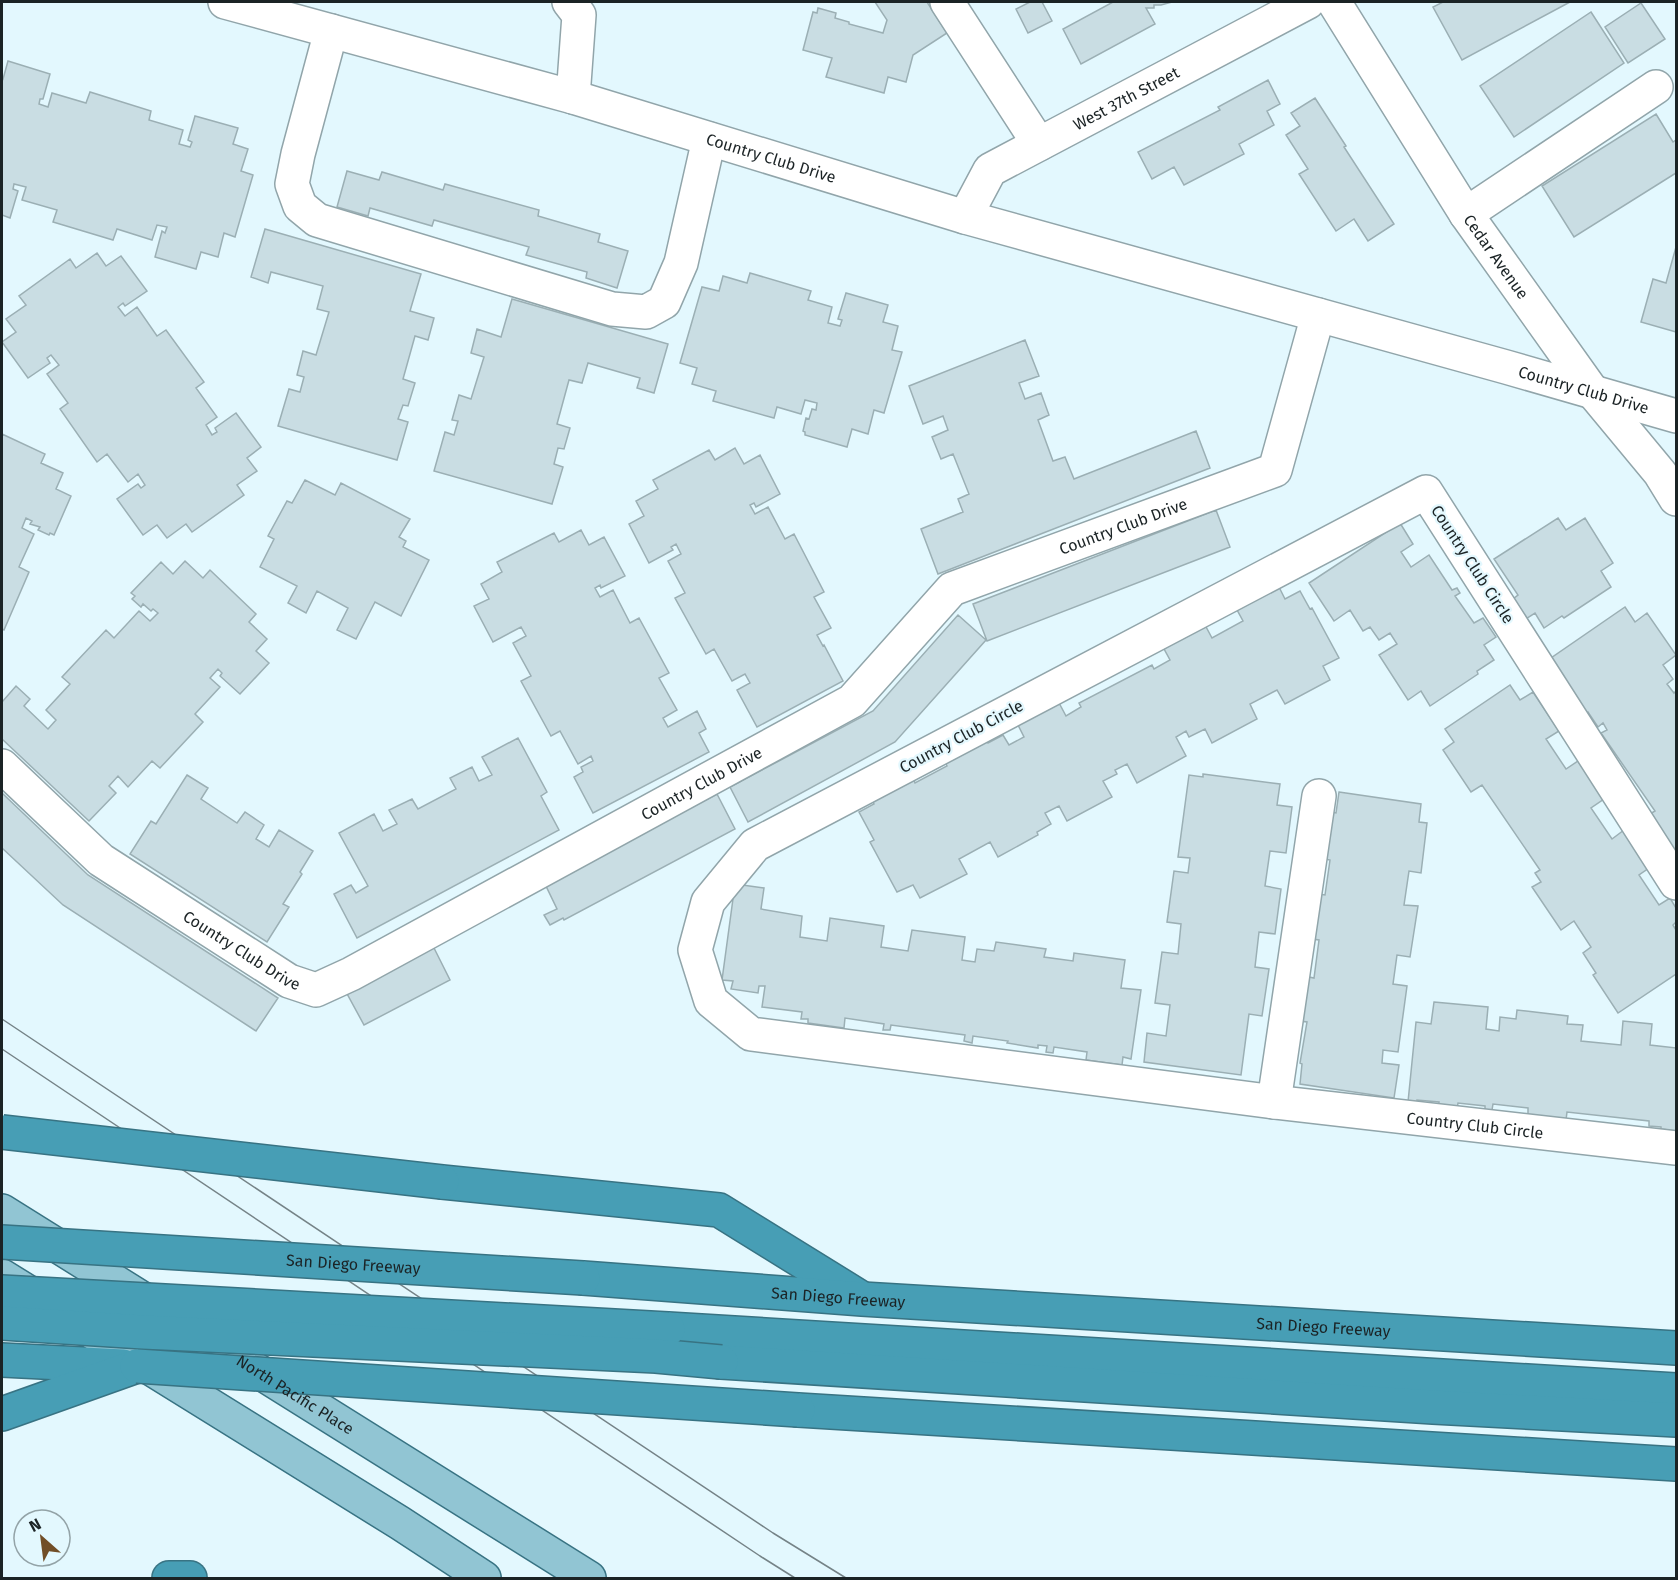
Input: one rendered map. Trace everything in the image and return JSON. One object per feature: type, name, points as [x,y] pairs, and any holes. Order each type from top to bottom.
[{"type":"highway","points":[[2,1132],[442,1182],[719,1210],[862,1299]]},
{"type":"highway","name":"San Diego Freeway","points":[[2,1242],[583,1278],[862,1299],[1677,1348]]},
{"type":"highway","points":[[2,1292],[668,1329],[1677,1390]]},
{"type":"highway","points":[[2,1323],[143,1332],[656,1356],[1444,1408],[1677,1420]]},
{"type":"highway","points":[[2,1360],[137,1366],[798,1410],[1677,1464]]},
{"type":"highway","points":[[2,1414],[137,1366]]},
{"type":"highway","points":[[169,1578],[190,1578]]},
{"type":"main road","name":"North Pacific Place","points":[[2,1211],[589,1578]]},
{"type":"main road","points":[[2,1276],[400,1523],[484,1578]]},
{"type":"street","name":"Country Club Drive","points":[[225,2],[573,97],[965,217],[1677,416]]},
{"type":"street","points":[[569,2],[579,15],[573,97]]},
{"type":"street","points":[[947,2],[1039,144]]},
{"type":"street","name":"West 37th Street","points":[[965,217],[990,170],[1308,2]]},
{"type":"street","name":"Cedar Avenue","points":[[1334,2],[1466,214],[1592,392],[1660,473],[1677,499]]},
{"type":"street","points":[[331,31],[292,184],[300,206],[317,220],[612,309],[646,312],[664,302],[681,263],[709,138]]},
{"type":"street","points":[[1466,214],[1656,87]]},
{"type":"street","name":"Country Club Drive","points":[[2,766],[102,860],[289,981],[316,990],[351,974],[852,701],[952,589],[1275,470],[1318,315]]},
{"type":"street","name":"Country Club Circle","points":[[1677,883],[1426,492],[755,845],[708,902],[695,950],[711,1001],[751,1034],[1275,1102],[1677,1148]]},
{"type":"street","points":[[1275,1102],[1319,796]]},
{"type":"building","points":[[875,2],[927,2],[947,33],[913,55],[906,82],[888,77],[884,93],[826,77],[832,58],[803,50],[813,12],[817,13],[818,8],[836,13],[835,18],[849,22],[849,24],[883,33],[887,20]]},
{"type":"building","points":[[1030,2],[1042,2],[1052,21],[1028,33],[1016,9]]},
{"type":"building","points":[[1113,2],[1172,2],[1146,8],[1155,24],[1081,64],[1063,29]]},
{"type":"building","points":[[1443,2],[1570,2],[1462,60],[1433,7]]},
{"type":"building","points":[[1641,3],[1665,39],[1628,63],[1605,27]]},
{"type":"building","points":[[1591,12],[1624,63],[1514,137],[1480,86]]},
{"type":"building","points":[[8,61],[50,74],[43,99],[40,99],[39,104],[48,107],[52,93],[86,103],[90,92],[151,111],[149,120],[183,130],[179,144],[190,147],[192,142],[188,140],[195,116],[238,128],[233,144],[248,149],[241,171],[253,175],[235,237],[224,233],[218,257],[201,252],[196,269],[155,257],[162,231],[165,233],[167,227],[157,225],[152,240],[117,229],[113,240],[53,222],[57,210],[22,200],[26,187],[14,184],[13,189],[18,191],[10,218],[2,215],[2,78]]},
{"type":"building","points":[[1268,80],[1280,104],[1267,111],[1274,125],[1239,144],[1244,154],[1184,185],[1174,167],[1152,179],[1138,152],[1220,110],[1218,107]]},
{"type":"building","points":[[1315,98],[1394,224],[1368,241],[1354,219],[1336,231],[1299,174],[1308,169],[1286,135],[1300,126],[1291,113]]},
{"type":"building","points":[[1656,114],[1673,142],[1676,140],[1676,173],[1574,237],[1542,186]]},
{"type":"building","points":[[347,171],[379,180],[382,172],[443,190],[445,184],[539,210],[538,216],[600,234],[598,242],[628,251],[617,288],[586,278],[587,272],[526,255],[529,247],[434,220],[432,226],[370,208],[368,216],[337,207]]},
{"type":"building","points":[[265,229],[421,274],[410,311],[434,318],[428,340],[415,336],[403,379],[415,383],[408,406],[403,405],[398,419],[408,422],[397,460],[278,426],[289,389],[300,392],[304,377],[297,375],[303,351],[316,355],[329,312],[317,309],[323,286],[271,272],[268,283],[251,277]]},
{"type":"building","points":[[1676,247],[1676,332],[1641,322],[1653,279],[1666,283]]},
{"type":"building","points":[[97,253],[106,266],[121,256],[147,291],[125,306],[123,303],[118,307],[125,316],[137,307],[157,336],[166,330],[204,382],[196,388],[217,417],[206,425],[212,435],[217,432],[215,428],[236,413],[261,447],[247,458],[257,471],[237,485],[244,495],[192,532],[186,524],[167,538],[157,525],[143,535],[117,499],[138,484],[141,488],[145,485],[138,474],[128,482],[107,454],[97,462],[60,409],[68,403],[47,374],[59,365],[51,355],[47,358],[50,363],[28,378],[2,342],[16,332],[6,319],[26,305],[19,296],[70,259],[76,268]]},
{"type":"building","points":[[750,273],[811,291],[808,300],[832,307],[828,323],[840,326],[842,320],[838,319],[846,293],[888,305],[883,322],[898,326],[892,350],[902,352],[884,413],[874,410],[868,434],[852,429],[847,447],[805,435],[803,431],[806,418],[809,419],[812,409],[816,410],[817,403],[805,400],[801,414],[777,407],[774,418],[713,401],[716,391],[692,384],[697,368],[680,363],[702,287],[719,291],[723,276],[747,283]]},
{"type":"building","points":[[512,299],[668,344],[654,393],[637,388],[640,378],[588,363],[582,383],[569,380],[557,424],[570,428],[564,449],[558,448],[554,464],[563,467],[552,504],[434,471],[445,432],[454,435],[458,421],[452,420],[459,395],[471,399],[484,357],[471,353],[477,329],[501,337]]},
{"type":"building","points":[[1025,340],[1039,376],[1019,383],[1025,399],[1041,393],[1049,415],[1038,420],[1053,461],[1065,457],[1074,479],[1196,431],[1210,468],[938,574],[921,529],[963,512],[958,499],[969,494],[953,454],[941,459],[932,437],[948,430],[943,416],[923,424],[909,386]]},
{"type":"building","points":[[2,434],[45,454],[41,463],[63,473],[56,489],[71,496],[54,535],[38,530],[40,527],[30,524],[32,521],[26,518],[22,528],[34,534],[19,567],[29,572],[4,630],[2,629]]},
{"type":"building","points":[[735,448],[744,464],[760,455],[780,494],[756,507],[754,503],[750,505],[755,514],[768,507],[785,539],[794,534],[824,592],[814,597],[831,628],[817,635],[843,681],[757,727],[737,690],[750,683],[745,674],[732,681],[714,649],[706,654],[675,598],[685,593],[668,561],[681,554],[676,544],[671,547],[673,550],[649,563],[629,524],[644,516],[636,501],[658,489],[653,480],[709,450],[715,460]]},
{"type":"building","points":[[305,480],[335,495],[341,483],[410,519],[399,537],[406,541],[403,547],[429,560],[401,616],[375,602],[356,639],[337,630],[348,608],[317,591],[306,613],[288,603],[297,586],[260,567],[274,539],[268,536],[287,501],[292,503]]},
{"type":"building","points":[[1216,510],[1230,547],[987,641],[973,604]]},
{"type":"building","points":[[1558,518],[1566,530],[1585,518],[1613,563],[1601,571],[1611,587],[1564,618],[1562,616],[1544,628],[1535,613],[1521,622],[1509,602],[1518,595],[1494,559]]},
{"type":"building","points":[[1400,523],[1413,544],[1401,552],[1411,567],[1429,555],[1452,590],[1457,588],[1460,593],[1455,596],[1474,623],[1483,618],[1496,637],[1484,645],[1494,660],[1477,671],[1478,674],[1430,706],[1421,691],[1408,700],[1379,655],[1397,644],[1390,633],[1379,640],[1370,627],[1363,631],[1350,610],[1334,621],[1309,583]]},
{"type":"building","points":[[581,530],[589,545],[604,537],[625,576],[601,588],[600,585],[595,588],[600,597],[613,590],[630,623],[639,618],[669,673],[659,678],[677,710],[663,718],[668,727],[697,711],[706,729],[699,733],[709,752],[593,813],[574,777],[583,772],[581,767],[593,761],[591,756],[578,764],[560,731],[551,736],[521,681],[531,676],[513,643],[526,636],[521,627],[493,642],[474,606],[489,599],[481,584],[502,572],[497,562],[554,533],[559,542]]},
{"type":"building","points":[[185,561],[203,578],[210,570],[256,614],[249,622],[267,639],[256,651],[269,663],[240,694],[220,676],[222,673],[218,669],[210,678],[220,687],[195,714],[203,722],[160,768],[152,761],[128,787],[118,776],[109,786],[116,793],[89,821],[2,739],[2,702],[16,686],[30,699],[24,706],[48,729],[56,720],[46,710],[70,684],[62,677],[106,630],[114,638],[139,611],[150,621],[158,613],[153,609],[151,611],[143,604],[141,607],[132,599],[135,596],[131,593],[161,562],[173,574]]},
{"type":"building","points":[[1278,585],[1285,599],[1300,591],[1310,609],[1312,608],[1339,658],[1323,666],[1330,680],[1285,704],[1277,690],[1250,704],[1257,719],[1212,743],[1205,729],[1189,737],[1186,731],[1176,737],[1186,756],[1137,783],[1127,764],[1115,770],[1117,774],[1103,781],[1112,797],[1067,821],[1059,806],[1045,813],[1051,824],[1037,832],[1038,835],[998,857],[990,842],[959,859],[967,874],[920,898],[913,885],[897,892],[870,842],[874,840],[859,812],[874,804],[872,800],[913,778],[915,783],[947,766],[945,762],[986,740],[988,743],[1003,735],[1009,745],[1024,737],[1017,723],[1058,701],[1066,716],[1081,707],[1079,703],[1152,665],[1154,669],[1170,660],[1163,647],[1205,625],[1212,638],[1243,621],[1236,608]]},
{"type":"building","points":[[1625,607],[1635,622],[1647,613],[1676,655],[1663,665],[1673,679],[1667,684],[1674,693],[1676,691],[1675,852],[1650,814],[1655,811],[1601,733],[1607,730],[1603,723],[1598,727],[1588,712],[1584,715],[1551,658]]},
{"type":"building","points":[[958,615],[986,640],[895,742],[748,822],[730,787],[873,711]]},
{"type":"building","points":[[1510,685],[1520,700],[1533,692],[1559,731],[1546,739],[1566,769],[1578,761],[1604,799],[1591,808],[1612,839],[1624,830],[1649,868],[1639,875],[1659,905],[1670,898],[1676,908],[1676,922],[1673,925],[1676,930],[1676,974],[1618,1013],[1593,975],[1596,973],[1583,953],[1591,947],[1574,921],[1561,930],[1532,887],[1541,882],[1535,873],[1540,870],[1482,785],[1471,792],[1443,750],[1454,742],[1445,729]]},
{"type":"building","points":[[518,738],[547,792],[541,796],[559,830],[357,938],[334,894],[351,885],[356,893],[368,886],[339,833],[374,814],[383,831],[397,824],[389,810],[412,799],[418,809],[456,789],[450,778],[472,767],[479,781],[492,775],[482,757]]},
{"type":"building","points":[[1203,774],[1280,784],[1277,805],[1292,807],[1286,853],[1270,851],[1265,886],[1281,889],[1275,934],[1259,932],[1255,967],[1269,969],[1262,1016],[1249,1014],[1241,1075],[1144,1062],[1147,1033],[1166,1036],[1170,1005],[1155,1003],[1162,952],[1178,954],[1181,924],[1167,922],[1174,871],[1188,873],[1190,858],[1178,857],[1189,775],[1203,777]]},
{"type":"building","points":[[187,775],[208,788],[201,799],[237,823],[245,812],[264,825],[256,839],[269,847],[279,830],[313,851],[283,904],[289,907],[267,942],[130,854],[151,821],[156,824]]},
{"type":"building","points":[[1339,792],[1421,804],[1419,822],[1427,823],[1421,873],[1409,871],[1404,905],[1418,906],[1410,957],[1397,955],[1393,984],[1407,986],[1398,1052],[1383,1050],[1382,1063],[1399,1065],[1394,1098],[1300,1084],[1302,1064],[1300,1063],[1307,1022],[1292,1020],[1299,975],[1314,978],[1319,940],[1305,938],[1311,893],[1325,895],[1330,860],[1316,857],[1323,811],[1336,813]]},
{"type":"building","points":[[2,793],[88,875],[278,998],[256,1031],[63,905],[2,848]]},
{"type":"building","points":[[717,794],[735,829],[564,920],[563,918],[550,925],[544,915],[557,909],[545,884]]},
{"type":"building","points":[[735,884],[764,888],[761,909],[802,916],[800,937],[827,941],[830,918],[884,926],[881,947],[908,951],[912,930],[965,937],[962,960],[975,962],[977,949],[994,951],[996,942],[1046,949],[1044,957],[1073,961],[1074,953],[1125,960],[1121,988],[1141,990],[1131,1059],[1123,1057],[1122,1065],[1086,1060],[1087,1052],[1054,1047],[1053,1053],[1046,1052],[1047,1046],[1038,1045],[1038,1048],[973,1036],[972,1043],[964,1041],[965,1035],[891,1025],[890,1030],[883,1030],[884,1024],[845,1018],[844,1028],[808,1023],[808,1019],[801,1019],[802,1012],[762,1007],[765,986],[759,986],[758,993],[731,989],[733,981],[722,980]]},
{"type":"building","points":[[432,944],[450,980],[364,1025],[345,990]]},
{"type":"building","points":[[1434,1002],[1488,1007],[1486,1029],[1499,1031],[1500,1017],[1516,1019],[1517,1010],[1568,1016],[1567,1024],[1583,1025],[1581,1041],[1621,1045],[1623,1021],[1652,1024],[1650,1045],[1676,1048],[1676,1131],[1649,1126],[1649,1121],[1567,1112],[1566,1120],[1528,1116],[1528,1108],[1493,1104],[1492,1110],[1485,1110],[1485,1106],[1458,1103],[1457,1109],[1438,1108],[1439,1102],[1417,1100],[1417,1103],[1408,1102],[1416,1022],[1431,1024]]},
{"type":"tram line","points":[[2,1019],[773,1533],[846,1578]]},
{"type":"tram line","points":[[2,1049],[795,1578]]}]
